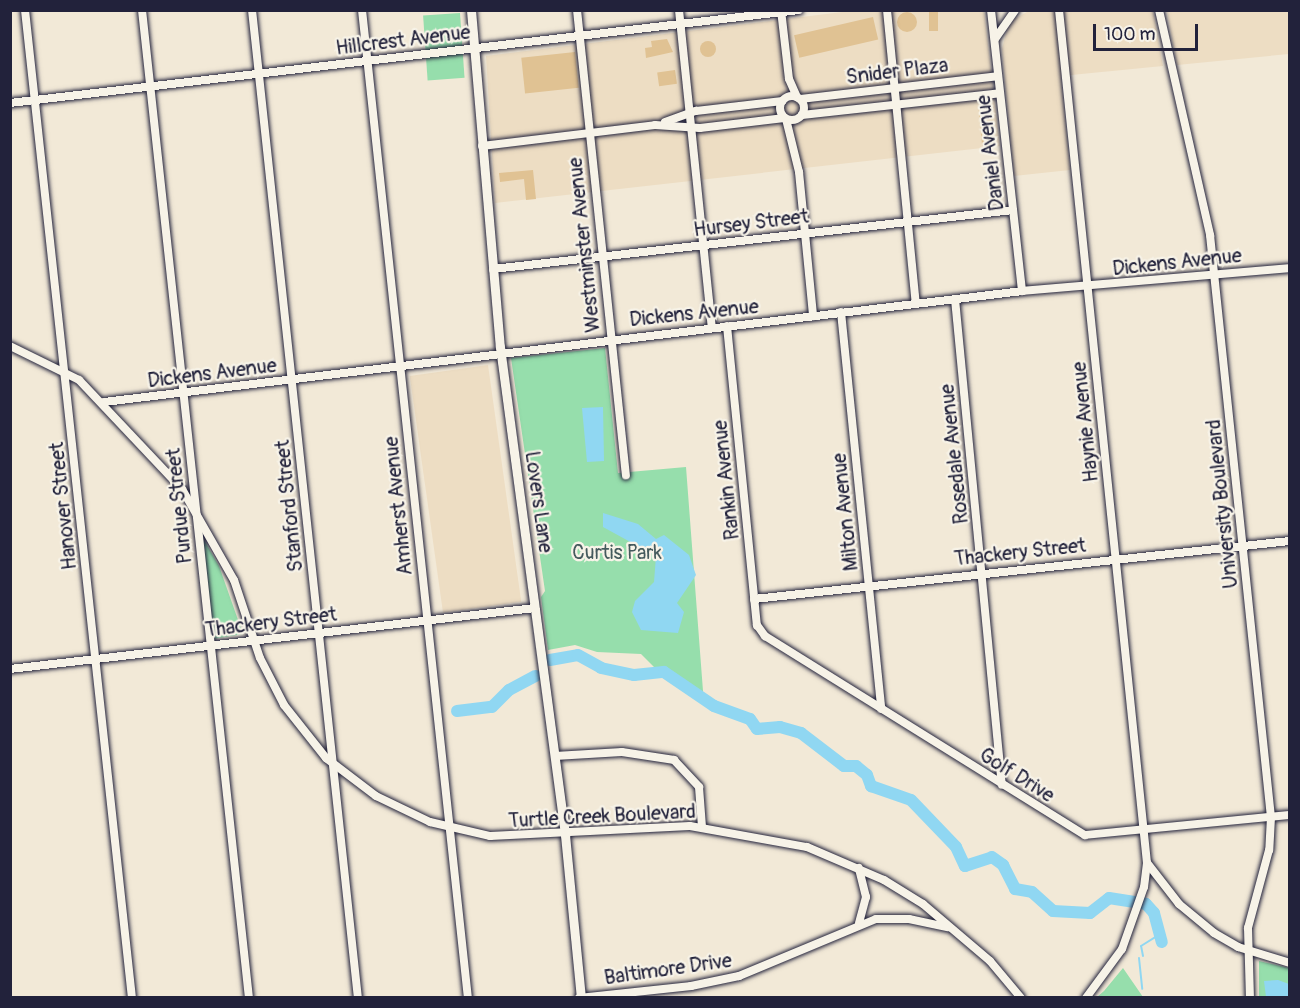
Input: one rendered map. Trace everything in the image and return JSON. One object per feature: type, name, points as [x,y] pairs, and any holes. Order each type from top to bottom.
[{"type":"main road","name":"Lovers Lane","points":[[471,10],[501,354],[565,835],[580,997]]},
{"type":"street","name":"Hanover Street","points":[[25,10],[132,998]]},
{"type":"street","name":"Purdue Street","points":[[142,10],[249,998]]},
{"type":"street","name":"Stanford Street","points":[[252,10],[358,998]]},
{"type":"street","name":"Amherst Avenue","points":[[362,10],[468,998]]},
{"type":"street","name":"Westminster Avenue","points":[[576,10],[626,475]]},
{"type":"street","points":[[679,10],[712,327]]},
{"type":"street","name":"Hillcrest Avenue","points":[[10,103],[799,10]]},
{"type":"street","points":[[887,10],[916,304]]},
{"type":"street","name":"Daniel Avenue","points":[[991,10],[1022,291]]},
{"type":"street","points":[[994,41],[1015,10]]},
{"type":"street","name":"Haynie Avenue","points":[[1059,10],[1147,863]]},
{"type":"street","name":"University Boulevard","points":[[1159,10],[1215,275],[1271,817],[1269,850],[1246,950],[1250,998]]},
{"type":"street","points":[[782,11],[789,79],[798,98],[800,117],[793,139]]},
{"type":"street","name":"Snider Plaza","points":[[783,100],[998,76]]},
{"type":"street","points":[[789,79],[783,100],[785,118],[793,139],[813,316]]},
{"type":"street","name":"Snider Plaza","points":[[785,118],[1000,93]]},
{"type":"street","points":[[655,124],[690,115],[783,100]]},
{"type":"street","points":[[482,146],[655,124],[692,124],[700,128],[785,118]]},
{"type":"street","name":"Hursey Street","points":[[493,270],[1013,210]]},
{"type":"street","name":"Dickens Avenue","points":[[104,402],[1022,291],[1087,288],[1290,268]]},
{"type":"street","name":"Rosedale Avenue","points":[[955,299],[1002,785]]},
{"type":"street","name":"Milton Avenue","points":[[841,312],[881,709]]},
{"type":"street","name":"Rankin Avenue","points":[[727,326],[759,631]]},
{"type":"street","name":"Turtle Creek Boulevard","points":[[10,346],[65,371],[104,402],[158,460],[197,512],[234,580],[255,641],[279,697],[333,764],[392,806],[449,827],[505,838],[565,835],[639,827],[702,827],[787,841],[859,868],[923,904],[953,928],[1021,998]]},
{"type":"street","name":"Thackery Street","points":[[754,599],[982,572],[1290,541]]},
{"type":"street","name":"Thackery Street","points":[[10,669],[535,608]]},
{"type":"street","name":"Golf Drive","points":[[759,631],[1085,835],[1290,815]]},
{"type":"street","points":[[555,756],[622,752],[675,760],[699,787],[702,827]]},
{"type":"street","points":[[1147,863],[1179,904],[1246,950],[1290,963]]},
{"type":"street","points":[[1086,998],[1112,967],[1135,916],[1144,886],[1147,863]]},
{"type":"street","points":[[859,868],[866,897],[859,923]]},
{"type":"street","name":"Baltimore Drive","points":[[580,997],[731,978],[859,923],[909,919],[953,928]]},
{"type":"shaded area","points":[[1046,10],[1153,11],[1163,66],[1061,76],[1070,170],[1014,176],[1002,49],[1009,22],[1027,12]]},
{"type":"shaded area","points":[[850,11],[984,11],[1000,146],[495,203],[486,56]]},
{"type":"shaded area","points":[[1167,11],[1289,11],[1289,54],[1177,65]]},
{"type":"shaded area","points":[[488,365],[521,602],[443,613],[410,376]]},
{"type":"green space","points":[[460,13],[465,78],[428,80],[423,16]]},
{"type":"green space","name":"Curtis Park","points":[[605,348],[618,473],[686,467],[704,704],[666,679],[641,654],[597,652],[575,645],[548,650],[541,597],[545,591],[511,358]]},
{"type":"green space","points":[[203,538],[219,566],[243,634],[213,639]]},
{"type":"green space","points":[[1259,961],[1289,968],[1289,997],[1259,997]]},
{"type":"green space","points":[[1123,968],[1143,997],[1097,997],[1104,991]]},
{"type":"water","points":[[603,407],[604,461],[587,462],[582,408]]},
{"type":"water","points":[[603,513],[638,524],[656,539],[664,535],[689,555],[696,575],[677,603],[684,612],[678,633],[641,630],[632,612],[635,601],[654,582],[656,556],[603,527]]},
{"type":"water","points":[[1278,980],[1289,984],[1289,997],[1266,997],[1264,981]]},
{"type":"building","points":[[929,10],[938,10],[938,31],[929,31]]},
{"type":"building","points":[[907,12],[914,15],[917,22],[914,29],[907,32],[900,29],[897,22],[900,15]]},
{"type":"building","points":[[873,17],[878,39],[799,58],[794,35]]},
{"type":"building","points":[[667,39],[673,52],[646,58],[645,48],[652,47],[651,41]]},
{"type":"building","points":[[705,41],[711,41],[716,49],[714,55],[705,57],[700,52],[700,46]]},
{"type":"building","points":[[575,52],[579,88],[525,93],[521,58]]},
{"type":"building","points":[[675,70],[677,84],[659,86],[657,73]]},
{"type":"building","points":[[991,105],[995,145],[982,146],[978,106]]},
{"type":"building","points":[[533,170],[536,199],[526,200],[524,179],[500,182],[499,173]]},
{"type":"waterway","points":[[550,660],[578,655],[601,668],[634,675],[664,672],[714,706],[750,719],[757,729],[780,727],[801,733],[844,766],[856,766],[867,775],[871,786],[911,800],[956,847],[965,866],[992,857],[1003,865],[1015,889],[1032,892],[1053,911],[1090,913],[1109,898],[1146,904],[1154,913],[1162,942]]},
{"type":"waterway","points":[[457,711],[492,707],[509,690],[535,676]]},
{"type":"waterway","points":[[1143,956],[1141,946],[1160,934]]},
{"type":"waterway","points":[[1139,958],[1142,989]]}]
